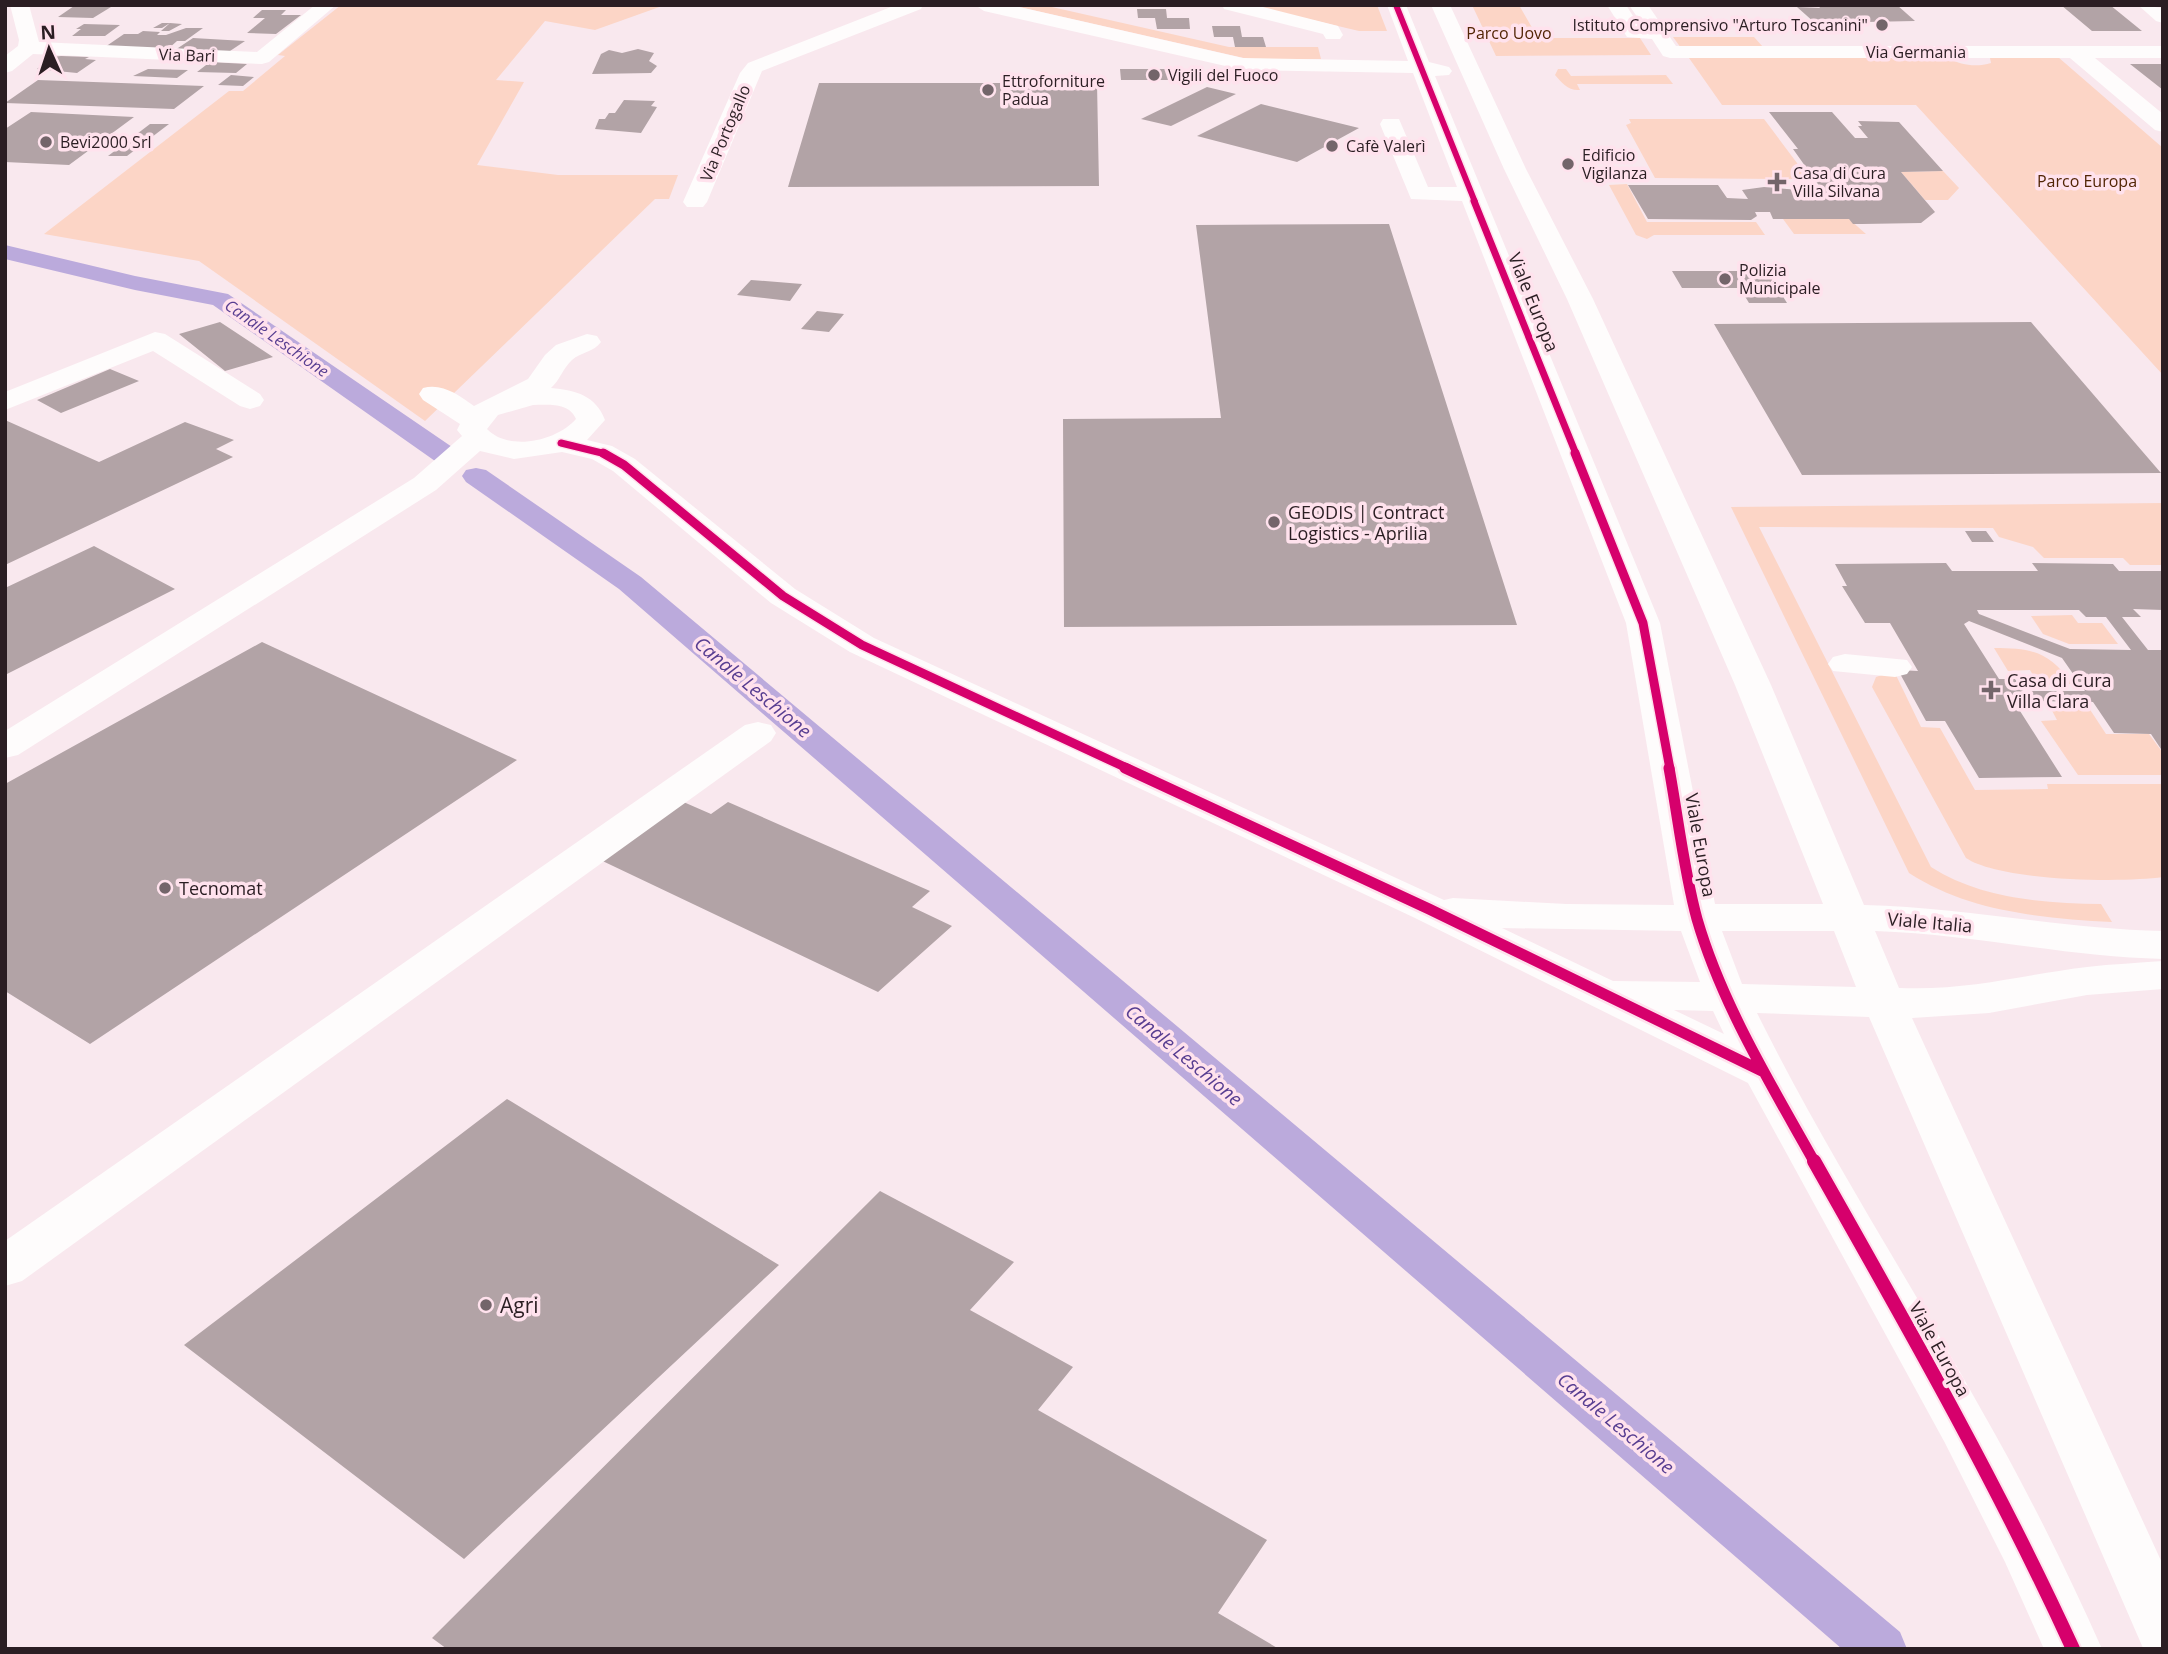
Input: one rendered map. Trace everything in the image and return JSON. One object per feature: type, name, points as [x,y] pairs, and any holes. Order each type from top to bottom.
[{"type":"street","points":[[5,6],[17,5],[29,40],[28,48],[5,67]]},
{"type":"street","name":"Via Bari","points":[[28,48],[262,58],[327,5]]},
{"type":"street","points":[[984,5],[1243,64],[1325,71],[1467,68]]},
{"type":"street","points":[[1231,5],[1231,8],[1331,30],[1333,35]]},
{"type":"street","name":"Viale Europa","points":[[1396,5],[1643,624],[1697,919],[1728,998],[1764,1072],[1983,1461],[2073,1649]]},
{"type":"street","points":[[1440,5],[1467,68],[1590,323],[1753,685],[1884,1003],[2163,1629]]},
{"type":"street","points":[[1616,5],[1634,33],[1658,33]]},
{"type":"street","points":[[1638,5],[1658,33]]},
{"type":"street","points":[[2147,5],[2163,17]]},
{"type":"street","name":"Via Portogallo","points":[[695,202],[750,73],[755,67],[904,6]]},
{"type":"street","name":"Via Germania","points":[[1658,33],[1670,52],[2163,51]]},
{"type":"street","points":[[2075,52],[2163,125]]},
{"type":"street","points":[[1391,124],[1419,194],[1473,194]]},
{"type":"street","points":[[425,484],[490,416],[538,385],[555,361],[566,351],[595,334],[575,366],[573,384],[587,412],[624,465]]},
{"type":"street","points":[[5,402],[155,340],[250,400]]},
{"type":"street","points":[[440,398],[490,416],[552,396],[587,412]]},
{"type":"street","points":[[5,747],[425,484],[457,469],[522,450],[561,443],[586,428],[587,412]]},
{"type":"street","points":[[490,416],[495,446],[522,450]]},
{"type":"street","points":[[561,443],[602,452],[624,465],[783,596],[862,645],[1429,909],[1764,1072]]},
{"type":"street","points":[[1845,664],[1895,667]]},
{"type":"street","points":[[5,1267],[758,733]]},
{"type":"street","name":"Viale Italia","points":[[1429,909],[1552,919],[1849,918],[1936,921],[2073,941],[2163,945]]},
{"type":"street","points":[[1605,994],[1884,1003],[1972,1001],[2087,981],[2163,975]]},
{"type":"green space","points":[[341,5],[665,5],[595,30],[545,21],[496,80],[524,82],[477,165],[558,175],[678,175],[669,199],[655,199],[425,421],[199,261],[44,234],[229,91],[243,91],[285,56],[278,55]]},
{"type":"green space","points":[[1010,5],[1043,5],[1229,47],[1318,47],[1321,59],[1248,59]]},
{"type":"green space","points":[[1249,5],[1377,5],[1387,31],[1359,31]]},
{"type":"green space","name":"Parco Uovo","points":[[1472,5],[1519,5],[1538,38],[1640,38],[1651,55],[1496,56]]},
{"type":"green space","points":[[1673,37],[1754,37],[1763,47],[1681,48]]},
{"type":"green space","name":"Parco Europa","points":[[2058,57],[2163,148],[2163,375],[1916,105],[1722,105],[1689,58],[1949,58],[1959,63],[1981,65],[1991,63],[1990,58]]},
{"type":"green space","points":[[1558,69],[1566,69],[1571,76],[1666,75],[1673,84],[1577,84],[1580,90],[1576,90],[1566,86],[1555,75]]},
{"type":"green space","points":[[1629,119],[1764,119],[1806,175],[1796,179],[1655,178],[1626,125],[1631,123]]},
{"type":"green space","points":[[1943,171],[1959,188],[1948,200],[1925,200],[1901,172]]},
{"type":"green space","points":[[1627,184],[1647,222],[1756,222],[1765,235],[1654,235],[1647,239],[1636,235],[1609,185]]},
{"type":"green space","points":[[1783,219],[1849,219],[1866,234],[1794,234]]},
{"type":"green space","points":[[2163,503],[2163,565],[2130,565],[2123,558],[2044,558],[2033,547],[1999,537],[1993,528],[1759,527],[1931,867],[1950,878],[1991,893],[2035,900],[2101,904],[2112,922],[2033,915],[1981,905],[1956,897],[1909,873],[1731,507]]},
{"type":"green space","points":[[2072,615],[2078,623],[2102,623],[2118,644],[2069,644],[2043,634],[2031,616]]},
{"type":"green space","points":[[1994,648],[2019,649],[2039,654],[2056,665],[2072,684],[2039,685],[2030,670],[2008,671]]},
{"type":"green space","points":[[1894,671],[1921,727],[1940,728],[1975,790],[2048,789],[2047,784],[2163,784],[2163,877],[2091,880],[2032,876],[1983,866],[1966,858],[1872,687],[1876,677]]},
{"type":"green space","points":[[2049,705],[2087,705],[2106,734],[2149,734],[2163,753],[2163,775],[2078,775],[2041,721],[2057,720]]},
{"type":"building","points":[[1818,5],[1897,5],[1915,21],[1815,23],[1797,7],[1820,8]]},
{"type":"building","points":[[2061,5],[2110,5],[2142,31],[2092,31]]},
{"type":"building","points":[[74,6],[111,7],[93,18],[58,17]]},
{"type":"building","points":[[1137,9],[1166,9],[1167,18],[1189,18],[1190,29],[1157,29],[1155,18],[1138,18]]},
{"type":"building","points":[[262,10],[286,10],[281,15],[301,15],[276,34],[247,33],[265,18],[253,18]]},
{"type":"building","points":[[162,23],[170,23],[162,28],[153,28]]},
{"type":"building","points":[[170,23],[182,24],[169,31],[161,31]]},
{"type":"building","points":[[84,24],[120,25],[105,36],[72,36],[81,29],[76,29]]},
{"type":"building","points":[[1212,26],[1240,26],[1242,37],[1263,37],[1266,47],[1235,47],[1233,37],[1214,37]]},
{"type":"building","points":[[186,28],[203,28],[185,41],[177,41],[168,49],[105,47],[124,34],[138,34],[143,31],[166,35]]},
{"type":"building","points":[[193,38],[245,41],[230,51],[172,52]]},
{"type":"building","points":[[638,49],[654,53],[649,61],[657,66],[651,73],[592,74],[601,54],[609,50],[622,53]]},
{"type":"building","points":[[52,57],[89,57],[85,59],[96,60],[77,73],[37,69]]},
{"type":"building","points":[[210,62],[247,64],[236,73],[197,72]]},
{"type":"building","points":[[2130,64],[2163,64],[2163,90]]},
{"type":"building","points":[[148,69],[188,70],[177,78],[133,76]]},
{"type":"building","name":"Vigili del Fuoco","points":[[1120,69],[1187,69],[1188,80],[1121,80]]},
{"type":"building","points":[[231,75],[254,77],[243,86],[218,85]]},
{"type":"building","points":[[38,80],[204,86],[174,109],[5,103]]},
{"type":"building","points":[[819,83],[1097,83],[1099,186],[788,187]]},
{"type":"building","points":[[1207,87],[1236,94],[1171,126],[1141,119]]},
{"type":"building","points":[[624,100],[655,101],[651,106],[657,107],[641,133],[595,129],[599,119],[605,119],[609,113],[615,113]]},
{"type":"building","points":[[1261,104],[1359,128],[1297,162],[1197,136]]},
{"type":"building","points":[[31,112],[134,117],[69,165],[5,162],[5,129]]},
{"type":"building","points":[[1769,112],[1832,112],[1855,138],[1868,138],[1858,126],[1862,126],[1858,121],[1899,122],[1943,171],[1901,172],[1935,212],[1921,223],[1853,224],[1849,219],[1773,219],[1770,212],[1755,212],[1757,216],[1751,220],[1648,219],[1628,185],[1718,185],[1727,198],[1748,199],[1742,190],[1764,187],[1799,190],[1802,194],[1825,194],[1793,149],[1798,149]]},
{"type":"building","points":[[150,124],[169,124],[127,156],[108,156]]},
{"type":"building","name":"GEODIS | Contract Logistics - Aprilia","points":[[1389,224],[1517,625],[1064,627],[1063,419],[1221,418],[1196,225]]},
{"type":"building","name":"Polizia Municipale","points":[[1672,271],[1767,271],[1787,303],[1749,303],[1740,288],[1682,288]]},
{"type":"building","points":[[751,280],[802,284],[790,301],[737,295]]},
{"type":"building","points":[[817,311],[844,314],[829,332],[801,329]]},
{"type":"building","points":[[220,322],[273,357],[225,371],[179,334]]},
{"type":"building","points":[[2031,322],[2161,473],[1802,475],[1714,324]]},
{"type":"building","points":[[110,369],[139,381],[61,413],[37,400]]},
{"type":"building","points":[[5,420],[99,462],[185,422],[234,440],[216,449],[233,457],[5,565]]},
{"type":"building","points":[[1965,531],[1986,531],[1994,542],[1972,542]]},
{"type":"building","points":[[94,546],[175,589],[5,675],[5,588]]},
{"type":"building","points":[[1946,563],[1952,571],[2038,571],[2032,563],[2113,564],[2119,571],[2163,571],[2163,610],[2133,609],[2141,617],[2122,617],[2148,650],[2163,650],[2163,752],[2151,734],[2114,733],[2093,702],[2030,701],[2036,710],[2020,711],[2062,777],[1979,778],[1945,721],[1926,721],[1898,670],[1918,671],[1890,623],[1865,623],[1842,586],[1847,586],[1835,564]],"holes":[[[1977,610],[2079,610],[2086,617],[2106,617],[2131,650],[2070,649],[1979,614]],[[1969,621],[2062,658],[2085,691],[2023,691],[2015,679],[1999,679],[1964,624]]]},
{"type":"building","name":"Tecnomat","points":[[262,642],[517,760],[90,1044],[5,991],[5,784]]},
{"type":"building","points":[[672,797],[711,814],[728,802],[930,891],[912,907],[952,926],[878,992],[592,856]]},
{"type":"building","name":"Agri","points":[[507,1099],[779,1265],[464,1559],[184,1345]]},
{"type":"building","points":[[880,1191],[1014,1262],[970,1310],[1073,1367],[1038,1410],[1267,1540],[1218,1613],[1279,1649],[447,1649],[432,1638]]},
{"type":"waterway","name":"Canale Leschione","points":[[5,252],[135,283],[220,299],[445,455]]},
{"type":"waterway","name":"Canale Leschione","points":[[476,476],[630,583],[1881,1649]]},
{"type":"cycle path","points":[[1396,5],[1643,623],[1697,919],[1721,983],[1764,1072],[1964,1427],[2028,1551],[2073,1649]]},
{"type":"cycle path","points":[[561,443],[602,452],[624,465],[783,596],[862,645],[1429,909],[1764,1072]]},
{"type":"place","name":"Istituto Comprensivo \"Arturo Toscanini\"","points":[[1882,25]]},
{"type":"place","name":"Vigili del Fuoco","points":[[1154,75]]},
{"type":"place","name":"Ettroforniture Padua","points":[[988,90]]},
{"type":"place","name":"Bevi2000 Srl","points":[[46,142]]},
{"type":"place","name":"Cafè Valerì","points":[[1332,146]]},
{"type":"place","name":"Edificio Vigilanza","points":[[1568,164]]},
{"type":"place","name":"Casa di Cura Villa Silvana","points":[[1777,182]]},
{"type":"place","name":"Polizia Municipale","points":[[1725,279]]},
{"type":"place","name":"GEODIS | Contract Logistics - Aprilia","points":[[1274,522]]},
{"type":"place","name":"Casa di Cura Villa Clara","points":[[1991,690]]},
{"type":"place","name":"Tecnomat","points":[[165,888]]},
{"type":"place","name":"Agri","points":[[486,1305]]}]
